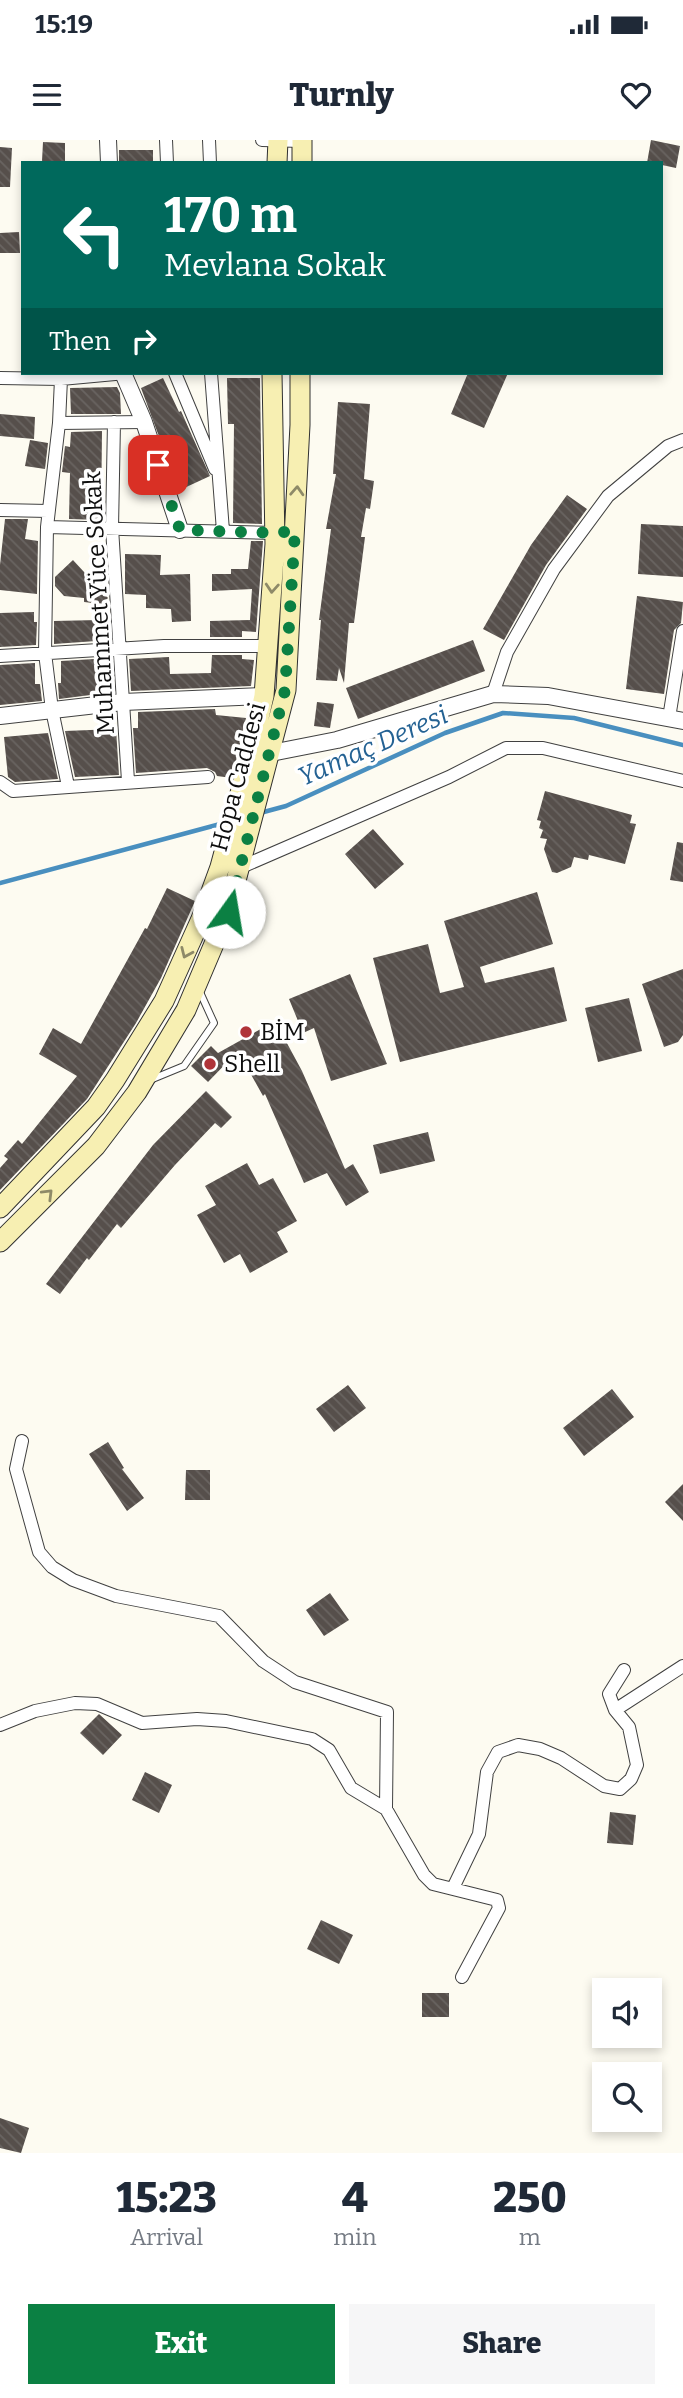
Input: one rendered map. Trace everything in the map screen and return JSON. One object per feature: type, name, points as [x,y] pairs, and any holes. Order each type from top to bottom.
[{"type":"main road","points":[[273,141],[277,161]]},
{"type":"main road","points":[[302,141],[302,161]]},
{"type":"main road","name":"Hopa Caddesi","points":[[0,1208],[96,1107],[115,1080],[164,1001],[201,919],[229,867],[262,751],[285,690],[285,532],[272,375]]},
{"type":"main road","name":"Hopa Caddesi","points":[[262,751],[268,646],[300,425],[300,375]]},
{"type":"main road","name":"Hopa Caddesi","points":[[0,1242],[96,1146],[142,1084],[186,1010],[229,912],[229,867]]},
{"type":"street","points":[[108,140],[109,161]]},
{"type":"street","points":[[166,140],[166,161]]},
{"type":"street","points":[[209,140],[210,161]]},
{"type":"street","points":[[273,141],[302,141]]},
{"type":"street","points":[[0,379],[61,379],[103,375]]},
{"type":"street","points":[[125,375],[144,422],[180,530]]},
{"type":"street","points":[[176,375],[220,480]]},
{"type":"street","points":[[211,375],[223,531]]},
{"type":"street","points":[[61,379],[59,423],[47,527],[45,653],[52,710],[68,786]]},
{"type":"street","name":"Muhammet Yüce Sokak","points":[[114,422],[112,528],[128,781]]},
{"type":"street","points":[[59,423],[144,422]]},
{"type":"street","points":[[493,694],[507,652],[554,569],[608,496],[668,446],[683,440]]},
{"type":"street","points":[[0,510],[48,511]]},
{"type":"street","points":[[47,527],[285,532]]},
{"type":"street","points":[[262,751],[337,740],[493,694],[548,696],[676,720],[683,631]]},
{"type":"street","points":[[0,656],[120,648],[268,646]]},
{"type":"street","points":[[0,716],[123,702],[264,696]]},
{"type":"street","points":[[229,867],[449,777],[506,748],[542,748],[683,781]]},
{"type":"street","points":[[0,782],[13,791],[208,777]]},
{"type":"street","points":[[22,1441],[16,1469],[39,1552],[52,1567],[73,1580],[116,1596],[219,1616],[263,1661],[295,1682],[387,1712],[386,1809]]},
{"type":"street","points":[[615,1710],[683,1667]]},
{"type":"street","points":[[453,1888],[479,1834],[487,1772],[498,1752],[518,1745],[540,1749],[561,1758],[604,1786],[620,1789],[631,1779],[637,1765],[629,1727],[615,1710],[610,1694],[624,1670]]},
{"type":"street","points":[[0,1725],[35,1711],[75,1703],[97,1704],[142,1723],[197,1719],[226,1721],[312,1739],[329,1750],[351,1788],[386,1809],[424,1875],[433,1884],[497,1900],[499,1909],[462,1977]]},
{"type":"lane","points":[[142,1084],[184,1066],[214,1023],[197,986]]},
{"type":"building","points":[[651,140],[680,146],[676,168],[663,165],[663,161],[647,161]]},
{"type":"building","points":[[43,142],[65,143],[65,161],[42,161]]},
{"type":"building","points":[[0,147],[12,148],[10,187],[0,187]]},
{"type":"building","points":[[119,150],[153,150],[153,161],[119,161]]},
{"type":"building","points":[[19,232],[20,253],[0,253],[0,233]]},
{"type":"building","points":[[467,375],[507,375],[484,428],[451,414]]},
{"type":"building","points":[[163,378],[210,476],[182,489],[167,458],[141,388]]},
{"type":"building","points":[[227,378],[260,378],[262,524],[233,523],[234,424],[228,424]]},
{"type":"building","points":[[117,387],[121,414],[71,414],[70,388]]},
{"type":"building","points":[[338,402],[370,404],[364,479],[374,481],[370,509],[366,508],[361,537],[365,537],[354,623],[349,623],[344,683],[339,668],[337,681],[316,680],[319,620],[331,529],[326,529],[336,474],[333,474]]},
{"type":"building","points":[[0,414],[35,417],[34,439],[0,436]]},
{"type":"building","points":[[102,431],[101,520],[69,519],[70,473],[62,472],[65,446],[70,447],[71,432]]},
{"type":"building","points":[[30,440],[48,443],[45,469],[25,466]]},
{"type":"building","points":[[567,495],[587,509],[546,565],[504,640],[483,629],[531,545]]},
{"type":"building","points":[[5,519],[28,519],[25,539],[38,541],[37,594],[0,590]]},
{"type":"building","points":[[641,524],[683,526],[683,577],[638,574]]},
{"type":"building","points":[[251,541],[263,541],[256,632],[242,631],[242,637],[210,637],[210,621],[250,620],[252,589],[212,591],[212,574],[231,574],[231,569],[248,569]]},
{"type":"building","points":[[125,554],[161,555],[160,575],[190,574],[191,621],[172,622],[171,609],[146,608],[146,595],[125,594]]},
{"type":"building","points":[[73,560],[108,598],[102,604],[84,602],[84,598],[64,596],[55,586],[55,577]]},
{"type":"building","points":[[637,596],[683,602],[681,623],[674,630],[664,694],[626,689]]},
{"type":"building","points":[[34,612],[34,622],[37,622],[36,645],[0,647],[0,613]]},
{"type":"building","points":[[109,620],[110,640],[54,644],[54,621]]},
{"type":"building","points":[[473,640],[485,671],[358,719],[346,688]]},
{"type":"building","points":[[212,655],[242,655],[242,659],[254,660],[251,686],[131,691],[129,659],[169,657],[170,674],[211,673]]},
{"type":"building","points":[[111,658],[114,692],[59,699],[61,661]]},
{"type":"building","points":[[35,663],[35,684],[40,684],[42,701],[0,705],[0,665]]},
{"type":"building","points":[[317,702],[334,704],[330,728],[314,726]]},
{"type":"building","points":[[215,709],[216,715],[246,718],[232,778],[217,776],[207,768],[136,773],[133,728],[138,728],[138,712]]},
{"type":"building","points":[[116,729],[119,775],[75,777],[65,731]]},
{"type":"building","points":[[48,733],[58,779],[15,782],[8,777],[4,737]]},
{"type":"building","points":[[545,791],[632,815],[630,823],[636,824],[625,864],[589,855],[588,860],[574,857],[571,867],[557,873],[552,872],[544,849],[547,839],[540,838],[543,830],[539,828],[541,821],[537,820]]},
{"type":"building","points":[[373,829],[404,864],[375,889],[345,854]]},
{"type":"building","points":[[677,842],[683,843],[683,882],[670,880]]},
{"type":"building","points":[[167,888],[195,901],[161,978],[136,1023],[87,1099],[0,1190],[0,1168],[8,1159],[4,1156],[18,1140],[22,1144],[77,1076],[39,1054],[53,1028],[81,1044],[145,928],[147,929]]},
{"type":"building","points":[[537,892],[553,944],[480,967],[485,983],[554,967],[567,1021],[400,1062],[373,958],[428,944],[440,993],[464,987],[444,921]]},
{"type":"building","points":[[683,969],[683,1035],[678,1042],[664,1047],[642,984]]},
{"type":"building","points":[[350,974],[387,1064],[331,1081],[314,1028],[303,1033],[289,999]]},
{"type":"building","points":[[629,998],[642,1051],[598,1062],[585,1008]]},
{"type":"building","points":[[275,1021],[302,1071],[345,1169],[353,1164],[369,1192],[346,1206],[327,1173],[304,1183],[265,1094],[263,1096],[238,1051],[208,1082],[191,1066],[211,1046],[218,1053]]},
{"type":"building","points":[[206,1091],[232,1117],[221,1128],[215,1123],[121,1228],[117,1224],[60,1294],[46,1284],[153,1145]]},
{"type":"building","points":[[428,1132],[435,1161],[380,1174],[373,1145]]},
{"type":"building","points":[[247,1163],[259,1185],[273,1178],[297,1221],[277,1232],[288,1252],[250,1273],[240,1254],[224,1263],[197,1215],[216,1205],[205,1186]]},
{"type":"building","points":[[348,1385],[366,1408],[334,1432],[316,1409]]},
{"type":"building","points":[[612,1389],[634,1417],[584,1456],[563,1428]]},
{"type":"building","points":[[108,1442],[124,1468],[122,1469],[144,1498],[127,1511],[89,1454]]},
{"type":"building","points":[[186,1470],[210,1470],[210,1500],[185,1500]]},
{"type":"building","points":[[683,1484],[683,1521],[665,1502]]},
{"type":"building","points":[[330,1593],[349,1620],[324,1636],[306,1610]]},
{"type":"building","points":[[99,1714],[122,1735],[103,1755],[80,1733]]},
{"type":"building","points":[[145,1772],[172,1785],[159,1813],[132,1800]]},
{"type":"building","points":[[610,1812],[636,1815],[633,1845],[607,1843]]},
{"type":"building","points":[[321,1920],[353,1935],[339,1964],[307,1949]]},
{"type":"building","points":[[422,1993],[449,1993],[449,2017],[422,2017]]},
{"type":"building","points":[[0,2118],[29,2128],[21,2153],[0,2148]]},
{"type":"waterway","name":"Yamaç Deresi","points":[[260,813],[286,806],[445,733],[503,713],[574,718],[683,745]]},
{"type":"waterway","name":"Yamaç Deresi","points":[[0,883],[224,823]]},
{"type":"place","name":"BİM","points":[[246,1032]]},
{"type":"place","name":"Shell","points":[[210,1064]]},
{"type":"route","points":[[158,465],[180,530],[275,533],[295,531],[285,690],[229,912]]}]
